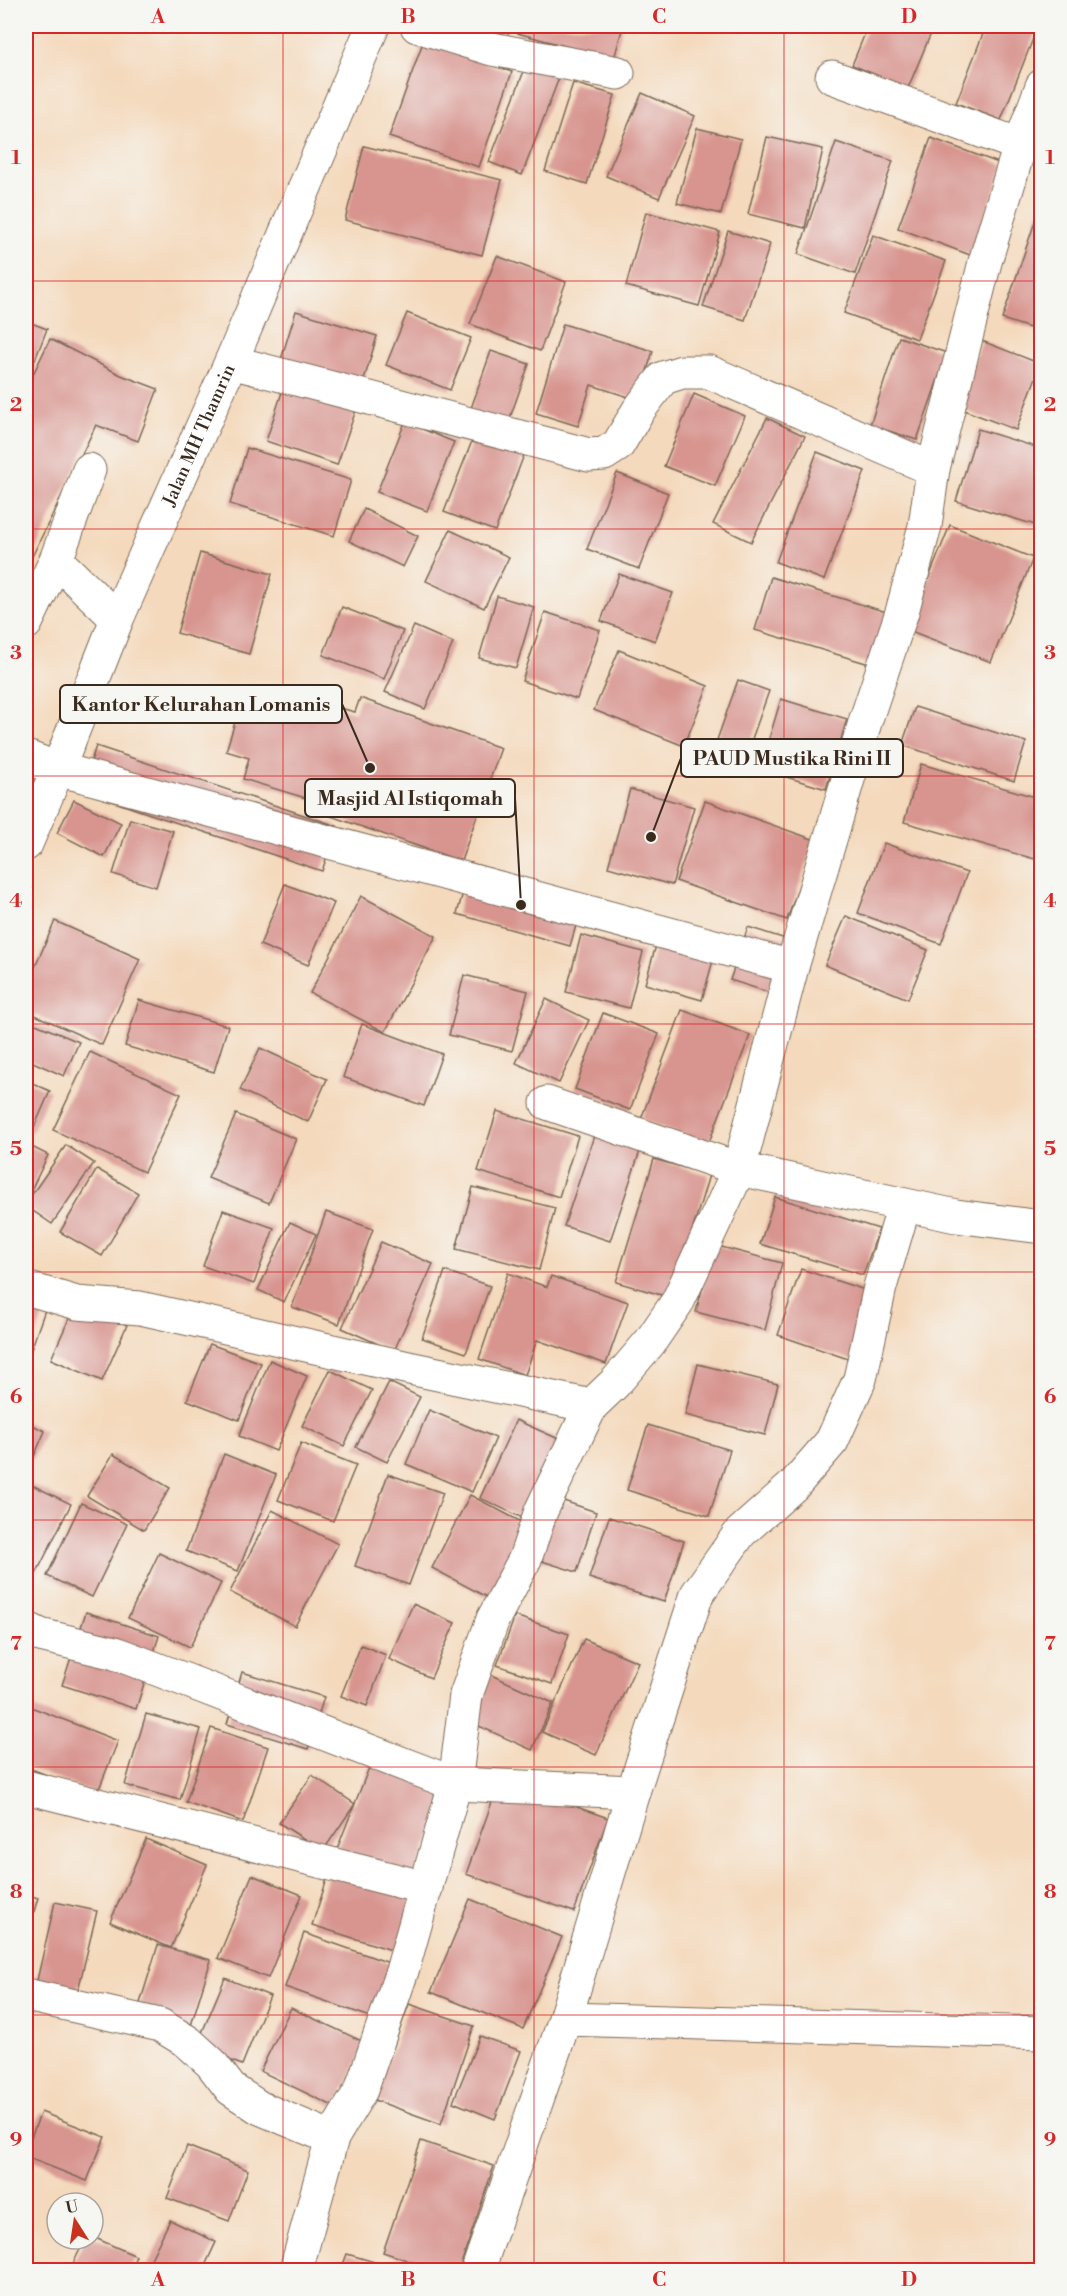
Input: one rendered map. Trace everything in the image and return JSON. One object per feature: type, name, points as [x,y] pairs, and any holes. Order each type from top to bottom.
[{"type":"street","name":"Jalan MH Thamrin","points":[[26,844],[117,619],[231,362],[373,26]]},
{"type":"street","points":[[417,26],[492,49],[618,73]]},
{"type":"street","points":[[832,78],[1020,146]]},
{"type":"street","points":[[296,2271],[332,2138],[361,2090],[402,1971],[455,1784],[466,1695],[489,1629],[525,1559],[541,1511],[591,1406],[615,1383],[650,1342],[678,1301],[740,1169],[792,967],[866,719],[902,612],[925,526],[933,470],[985,262],[1020,146],[1041,86]]},
{"type":"street","points":[[231,362],[589,455],[604,454],[618,446],[638,411],[663,378],[682,372],[709,372],[933,470]]},
{"type":"street","points":[[26,623],[56,560],[89,470]]},
{"type":"street","points":[[56,560],[117,619]]},
{"type":"street","points":[[26,757],[58,769],[792,967]]},
{"type":"street","points":[[547,1103],[740,1169],[904,1206],[956,1216],[1041,1227]]},
{"type":"street","points":[[478,2271],[565,2019],[633,1792],[698,1594],[740,1533],[794,1485],[832,1442],[860,1379],[880,1287],[904,1206]]},
{"type":"street","points":[[26,1288],[77,1303],[140,1308],[591,1406]]},
{"type":"street","points":[[26,1628],[40,1635],[115,1653],[455,1784],[633,1792]]},
{"type":"street","points":[[26,1787],[426,1888]]},
{"type":"street","points":[[26,1995],[160,2025],[188,2042],[211,2063],[231,2089],[260,2108],[332,2138]]},
{"type":"street","points":[[565,2019],[1041,2033]]},
{"type":"building","points":[[519,26],[623,26],[614,59],[517,33]]},
{"type":"building","points":[[868,26],[934,26],[908,88],[852,65]]},
{"type":"building","points":[[986,26],[1038,26],[1001,120],[956,103]]},
{"type":"building","points":[[423,42],[512,72],[479,167],[389,137]]},
{"type":"building","points":[[529,58],[562,70],[522,175],[489,162]]},
{"type":"building","points":[[573,83],[615,95],[587,184],[545,171]]},
{"type":"building","points":[[642,93],[695,116],[659,198],[606,176]]},
{"type":"building","points":[[697,128],[741,139],[721,214],[677,203]]},
{"type":"building","points":[[767,137],[823,149],[805,228],[748,214]]},
{"type":"building","points":[[931,138],[1004,165],[970,255],[898,228]]},
{"type":"building","points":[[836,142],[893,161],[855,274],[798,254]]},
{"type":"building","points":[[364,146],[502,180],[482,255],[345,220]]},
{"type":"building","points":[[1042,201],[1042,332],[1002,319]]},
{"type":"building","points":[[646,212],[720,232],[699,306],[626,286]]},
{"type":"building","points":[[728,231],[770,244],[745,320],[703,307]]},
{"type":"building","points":[[873,235],[946,261],[917,339],[844,313]]},
{"type":"building","points":[[497,256],[566,282],[540,351],[470,324]]},
{"type":"building","points":[[296,311],[377,336],[361,390],[279,366]]},
{"type":"building","points":[[407,313],[471,338],[450,390],[386,365]]},
{"type":"building","points":[[26,321],[47,329],[26,383]]},
{"type":"building","points":[[563,324],[653,351],[638,400],[591,385],[578,426],[536,413]]},
{"type":"building","points":[[899,337],[947,353],[917,440],[870,425]]},
{"type":"building","points":[[50,339],[121,375],[158,389],[138,441],[96,425],[26,569],[26,389]]},
{"type":"building","points":[[982,341],[1041,364],[1016,430],[956,407]]},
{"type":"building","points":[[491,351],[529,364],[506,429],[468,417]]},
{"type":"building","points":[[285,383],[357,407],[337,465],[266,441]]},
{"type":"building","points":[[694,394],[745,416],[715,486],[664,466]]},
{"type":"building","points":[[767,418],[805,436],[751,542],[713,524]]},
{"type":"building","points":[[405,422],[454,442],[427,511],[377,492]]},
{"type":"building","points":[[978,429],[1042,449],[1042,527],[956,501]]},
{"type":"building","points":[[474,436],[524,455],[495,531],[444,512]]},
{"type":"building","points":[[247,448],[351,480],[334,536],[230,504]]},
{"type":"building","points":[[817,452],[865,471],[824,580],[776,562]]},
{"type":"building","points":[[617,473],[668,493],[639,569],[587,549]]},
{"type":"building","points":[[364,509],[418,536],[403,567],[349,541]]},
{"type":"building","points":[[950,525],[1033,558],[991,662],[908,630]]},
{"type":"building","points":[[450,530],[509,557],[484,608],[426,581]]},
{"type":"building","points":[[200,553],[272,574],[249,654],[177,633]]},
{"type":"building","points":[[619,574],[673,593],[655,641],[601,621]]},
{"type":"building","points":[[771,577],[893,614],[876,666],[755,630]]},
{"type":"building","points":[[497,596],[534,607],[516,668],[479,658]]},
{"type":"building","points":[[342,607],[403,631],[384,679],[323,655]]},
{"type":"building","points":[[545,612],[600,630],[577,699],[522,681]]},
{"type":"building","points":[[414,626],[453,643],[425,709],[385,692]]},
{"type":"building","points":[[619,650],[708,686],[684,746],[594,710]]},
{"type":"building","points":[[738,680],[769,691],[748,750],[717,740]]},
{"type":"building","points":[[270,689],[355,712],[360,698],[501,748],[461,861],[319,812],[322,803],[243,779],[249,758],[226,751],[240,706],[263,713]]},
{"type":"building","points":[[781,699],[847,719],[826,789],[760,769]]},
{"type":"building","points":[[915,707],[1026,742],[1014,781],[902,745]]},
{"type":"building","points":[[96,746],[337,826],[322,871],[81,791]]},
{"type":"building","points":[[921,764],[1042,799],[1042,861],[904,822]]},
{"type":"building","points":[[630,789],[694,807],[672,885],[608,867]]},
{"type":"building","points":[[74,800],[121,823],[104,857],[57,833]]},
{"type":"building","points":[[705,801],[815,840],[787,920],[676,881]]},
{"type":"building","points":[[130,819],[173,831],[156,887],[113,874]]},
{"type":"building","points":[[884,843],[967,873],[941,944],[858,913]]},
{"type":"building","points":[[471,863],[585,895],[570,946],[457,914]]},
{"type":"building","points":[[285,884],[334,903],[308,965],[260,945]]},
{"type":"building","points":[[361,896],[436,936],[385,1032],[310,993]]},
{"type":"building","points":[[846,916],[928,950],[908,999],[825,965]]},
{"type":"building","points":[[55,921],[140,959],[102,1045],[26,1011],[26,988]]},
{"type":"building","points":[[748,927],[792,941],[774,994],[730,980]]},
{"type":"building","points":[[660,931],[717,946],[702,1000],[645,984]]},
{"type":"building","points":[[581,935],[643,952],[629,1008],[566,992]]},
{"type":"building","points":[[464,975],[528,991],[512,1051],[449,1035]]},
{"type":"building","points":[[546,999],[589,1020],[559,1083],[516,1063]]},
{"type":"building","points":[[139,1000],[228,1026],[214,1072],[125,1046]]},
{"type":"building","points":[[682,1010],[750,1035],[708,1145],[641,1119]]},
{"type":"building","points":[[603,1013],[659,1034],[630,1110],[575,1089]]},
{"type":"building","points":[[26,1020],[79,1042],[64,1076],[26,1059]]},
{"type":"building","points":[[362,1024],[442,1054],[424,1106],[343,1077]]},
{"type":"building","points":[[260,1048],[327,1079],[308,1122],[240,1090]]},
{"type":"building","points":[[90,1052],[181,1094],[144,1172],[53,1130]]},
{"type":"building","points":[[26,1080],[50,1091],[32,1132],[26,1130]]},
{"type":"building","points":[[497,1111],[578,1136],[559,1197],[478,1171]]},
{"type":"building","points":[[236,1114],[296,1139],[269,1203],[208,1178]]},
{"type":"building","points":[[595,1133],[641,1148],[610,1241],[564,1226]]},
{"type":"building","points":[[26,1144],[48,1155],[26,1201]]},
{"type":"building","points":[[66,1145],[94,1163],[52,1224],[26,1206],[26,1203]]},
{"type":"building","points":[[654,1159],[709,1175],[672,1298],[616,1282]]},
{"type":"building","points":[[97,1169],[138,1193],[102,1256],[60,1232]]},
{"type":"building","points":[[473,1187],[555,1208],[539,1270],[456,1249]]},
{"type":"building","points":[[775,1197],[879,1229],[863,1275],[760,1244]]},
{"type":"building","points":[[223,1210],[274,1228],[254,1284],[203,1266]]},
{"type":"building","points":[[326,1212],[373,1229],[339,1324],[292,1307]]},
{"type":"building","points":[[290,1222],[316,1234],[284,1302],[258,1290]]},
{"type":"building","points":[[381,1242],[433,1264],[394,1351],[342,1328]]},
{"type":"building","points":[[714,1245],[782,1263],[765,1330],[696,1312]]},
{"type":"building","points":[[801,1269],[874,1293],[851,1360],[778,1335]]},
{"type":"building","points":[[445,1271],[490,1286],[466,1353],[422,1338]]},
{"type":"building","points":[[508,1273],[547,1287],[551,1276],[628,1302],[606,1364],[537,1340],[525,1375],[479,1359]]},
{"type":"building","points":[[26,1300],[46,1307],[26,1364]]},
{"type":"building","points":[[76,1303],[127,1325],[102,1381],[51,1359]]},
{"type":"building","points":[[210,1344],[261,1363],[239,1420],[187,1400]]},
{"type":"building","points":[[270,1360],[307,1376],[276,1451],[239,1436]]},
{"type":"building","points":[[698,1364],[778,1384],[765,1435],[685,1415]]},
{"type":"building","points":[[330,1370],[372,1390],[344,1446],[302,1426]]},
{"type":"building","points":[[389,1382],[420,1397],[387,1462],[356,1447]]},
{"type":"building","points":[[429,1410],[496,1438],[472,1492],[406,1464]]},
{"type":"building","points":[[516,1420],[561,1440],[525,1519],[480,1498]]},
{"type":"building","points":[[26,1422],[45,1431],[29,1468],[26,1467]]},
{"type":"building","points":[[648,1425],[730,1450],[709,1516],[627,1490]]},
{"type":"building","points":[[301,1443],[356,1465],[333,1521],[278,1500]]},
{"type":"building","points":[[113,1454],[170,1488],[144,1530],[87,1496]]},
{"type":"building","points":[[224,1454],[276,1475],[238,1571],[186,1551]]},
{"type":"building","points":[[388,1474],[443,1493],[409,1585],[355,1566]]},
{"type":"building","points":[[26,1482],[71,1504],[29,1588],[26,1586]]},
{"type":"building","points":[[470,1495],[533,1528],[494,1601],[432,1568]]},
{"type":"building","points":[[549,1496],[596,1512],[577,1572],[529,1557]]},
{"type":"building","points":[[81,1503],[127,1524],[92,1597],[47,1576]]},
{"type":"building","points":[[272,1510],[338,1544],[295,1626],[230,1592]]},
{"type":"building","points":[[609,1517],[684,1541],[664,1602],[589,1578]]},
{"type":"building","points":[[159,1553],[221,1583],[190,1647],[128,1618]]},
{"type":"building","points":[[413,1604],[455,1623],[431,1678],[389,1659]]},
{"type":"building","points":[[86,1612],[159,1636],[136,1709],[62,1685]]},
{"type":"building","points":[[515,1616],[569,1634],[552,1684],[497,1665]]},
{"type":"building","points":[[584,1639],[638,1662],[596,1755],[542,1732]]},
{"type":"building","points":[[361,1645],[386,1655],[367,1706],[341,1696]]},
{"type":"building","points":[[242,1672],[324,1697],[308,1749],[227,1724]]},
{"type":"building","points":[[489,1674],[553,1703],[532,1750],[468,1721]]},
{"type":"building","points":[[26,1705],[118,1741],[97,1794],[26,1767]]},
{"type":"building","points":[[146,1714],[201,1729],[180,1800],[125,1785]]},
{"type":"building","points":[[211,1728],[268,1747],[243,1822],[186,1802]]},
{"type":"building","points":[[372,1760],[449,1790],[413,1879],[337,1849]]},
{"type":"building","points":[[312,1775],[355,1804],[323,1851],[279,1823]]},
{"type":"building","points":[[500,1780],[608,1818],[574,1912],[466,1874]]},
{"type":"building","points":[[146,1839],[207,1865],[171,1948],[110,1922]]},
{"type":"building","points":[[330,1870],[419,1898],[401,1953],[312,1925]]},
{"type":"building","points":[[252,1875],[302,1895],[268,1978],[218,1958]]},
{"type":"building","points":[[26,1894],[38,1898],[26,1938]]},
{"type":"building","points":[[470,1899],[562,1937],[523,2029],[431,1992]]},
{"type":"building","points":[[55,1902],[97,1911],[76,1999],[35,1989]]},
{"type":"building","points":[[304,1933],[398,1966],[379,2020],[285,1987]]},
{"type":"building","points":[[158,1945],[211,1960],[189,2032],[136,2016]]},
{"type":"building","points":[[225,1978],[270,1996],[242,2065],[196,2047]]},
{"type":"building","points":[[409,2004],[474,2026],[441,2124],[374,2100]]},
{"type":"building","points":[[291,2008],[366,2043],[335,2107],[260,2071]]},
{"type":"building","points":[[480,2036],[521,2051],[495,2119],[453,2102]]},
{"type":"building","points":[[41,2112],[105,2137],[87,2181],[26,2157],[26,2150]]},
{"type":"building","points":[[421,2141],[494,2166],[459,2270],[436,2270],[383,2252]]},
{"type":"building","points":[[187,2146],[248,2170],[229,2221],[167,2198]]},
{"type":"building","points":[[170,2220],[216,2242],[203,2270],[154,2270],[147,2267]]},
{"type":"building","points":[[105,2242],[136,2256],[130,2270],[70,2270],[79,2251],[105,2251]]},
{"type":"building","points":[[347,2254],[402,2270],[341,2270]]},
{"type":"place","name":"Kantor Kelurahan Lomanis","points":[[370,768]]},
{"type":"place","name":"PAUD Mustika Rini II","points":[[651,837]]},
{"type":"place","name":"Masjid Al Istiqomah","points":[[521,905]]}]
